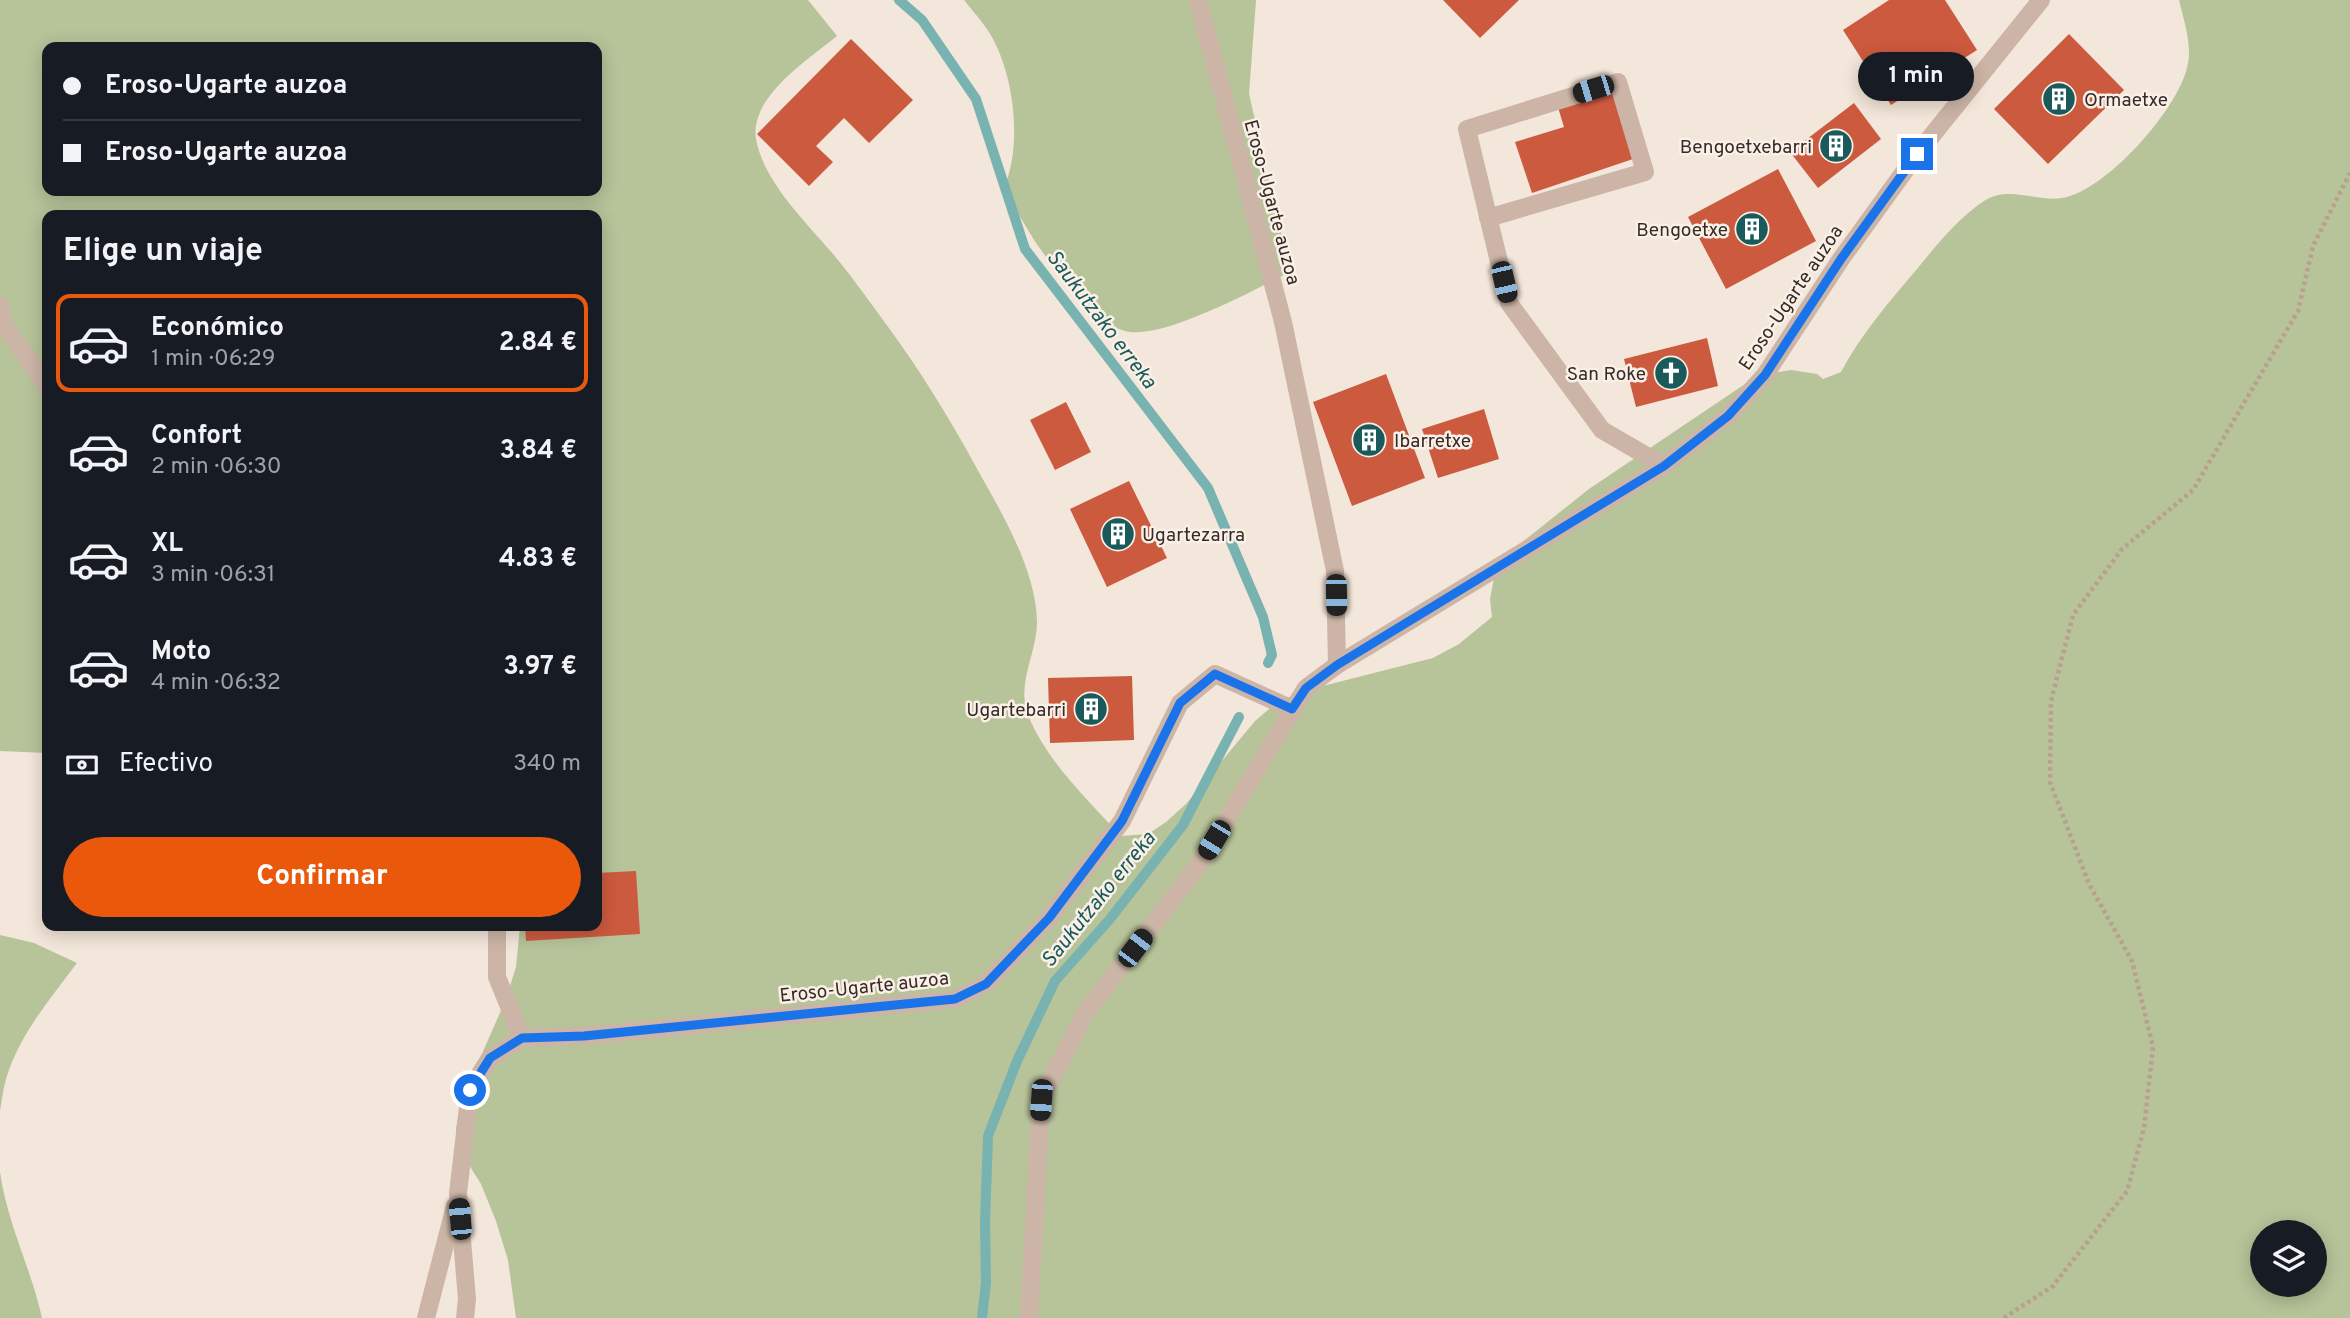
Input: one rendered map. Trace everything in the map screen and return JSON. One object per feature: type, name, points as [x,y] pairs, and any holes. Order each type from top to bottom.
[{"type":"street","name":"Eroso-Ugarte auzoa","points":[[1198,0],[1283,322],[1330,545],[1335,571],[1337,665]]},
{"type":"street","name":"Eroso-Ugarte auzoa","points":[[1028,1318],[1041,1100],[1085,1013],[1201,862],[1306,688],[1337,665],[1664,466],[1728,416],[1765,375],[1841,259],[1917,154],[2041,0]]},
{"type":"street","points":[[1488,218],[1645,172],[1618,82],[1467,128],[1488,218],[1509,303],[1602,430],[1664,466]]},
{"type":"street","points":[[0,306],[4,323],[42,380]]},
{"type":"street","name":"Eroso-Ugarte auzoa","points":[[522,1038],[584,1036],[955,999],[986,984],[1049,918],[1122,821],[1180,703],[1215,674],[1292,709]]},
{"type":"street","points":[[426,1318],[458,1193],[470,1090],[490,1058],[522,1038],[497,977],[497,931]]},
{"type":"street","points":[[458,1193],[467,1299],[465,1318]]},
{"type":"path","points":[[2004,1318],[2053,1286],[2127,1191],[2144,1128],[2153,1047],[2132,961],[2089,884],[2050,782],[2051,701],[2073,615],[2122,549],[2193,490],[2298,311],[2313,246],[2350,173]]},
{"type":"green space","points":[[0,0],[808,0],[837,36],[783,80],[762,108],[756,123],[756,139],[761,156],[778,188],[844,268],[910,358],[944,412],[1016,542],[1031,582],[1035,602],[1036,634],[1024,691],[1028,715],[1036,732],[1057,764],[1121,836],[1148,834],[1186,804],[1255,721],[1276,703],[1303,691],[1433,658],[1459,644],[1492,617],[1490,599],[1495,573],[1516,547],[1589,489],[1751,380],[1765,374],[1791,370],[1817,374],[1823,379],[1841,372],[1866,331],[1896,294],[1948,233],[1984,201],[2003,194],[2062,198],[2099,181],[2155,126],[2181,85],[2189,51],[2179,0],[2350,0],[2350,1318],[516,1318],[508,1260],[496,1221],[481,1184],[456,1144],[456,1128],[464,1095],[506,999],[516,967],[520,931],[602,931],[602,210],[42,210],[42,753],[0,751]]},
{"type":"green space","points":[[964,0],[1256,0],[1249,94],[1290,272],[1208,312],[1161,328],[1141,332],[1125,331],[1102,319],[1061,275],[1002,192],[1013,156],[1014,115],[1011,94],[1007,74],[993,39]]},
{"type":"green space","points":[[0,935],[34,943],[77,963],[36,1018],[19,1047],[6,1079],[0,1111]]},
{"type":"green space","points":[[0,1172],[8,1209],[42,1318],[0,1318]]},
{"type":"building","points":[[1443,0],[1519,0],[1480,38]]},
{"type":"building","points":[[1889,0],[1945,0],[1977,50],[1891,105],[1843,30]]},
{"type":"building","name":"Ormaetxe","points":[[2069,34],[2124,90],[2048,164],[1994,109]]},
{"type":"building","points":[[851,39],[913,100],[869,143],[844,118],[816,146],[833,162],[809,186],[757,134]]},
{"type":"building","points":[[1613,86],[1636,158],[1532,193],[1515,142],[1564,127],[1557,104]]},
{"type":"building","name":"Bengoetxebarri","points":[[1854,103],[1881,139],[1818,188],[1790,152]]},
{"type":"building","name":"Bengoetxe","points":[[1778,169],[1816,241],[1726,289],[1688,217]]},
{"type":"building","name":"San Roke","points":[[1707,338],[1718,386],[1636,407],[1624,359]]},
{"type":"building","name":"Ibarretxe","points":[[1386,374],[1425,478],[1352,506],[1313,402]]},
{"type":"building","points":[[1066,402],[1091,452],[1055,470],[1030,420]]},
{"type":"building","points":[[1484,409],[1499,459],[1438,478],[1422,429]]},
{"type":"building","name":"Ugartezarra","points":[[1129,481],[1167,558],[1107,587],[1070,509]]},
{"type":"building","name":"Ugartebarri","points":[[1132,676],[1134,740],[1050,743],[1048,678]]},
{"type":"building","points":[[636,871],[640,934],[526,941],[525,931],[602,931],[602,873]]},
{"type":"waterway","name":"Saukutzako erreka","points":[[899,0],[922,20],[976,99],[1025,249],[1208,488],[1263,617],[1272,655],[1268,663]]},
{"type":"waterway","name":"Saukutzako erreka","points":[[982,1318],[986,1283],[988,1136],[1017,1061],[1055,981],[1110,919],[1183,825],[1239,717]]},
{"type":"place","name":"Ormaetxe","points":[[2059,99]]},
{"type":"place","name":"Bengoetxebarri","points":[[1836,146]]},
{"type":"place","name":"Bengoetxe","points":[[1752,229]]},
{"type":"place","name":"San Roke","points":[[1671,373]]},
{"type":"place","name":"Ibarretxe","points":[[1369,440]]},
{"type":"place","name":"Ugartezarra","points":[[1118,534]]},
{"type":"place","name":"Ugartebarri","points":[[1091,709]]},
{"type":"route","points":[[470,1090],[490,1058],[522,1038],[584,1036],[955,999],[986,984],[1049,918],[1122,821],[1180,703],[1215,674],[1292,709],[1306,688],[1337,665],[1664,466],[1728,416],[1765,375],[1841,259],[1917,154]]}]
